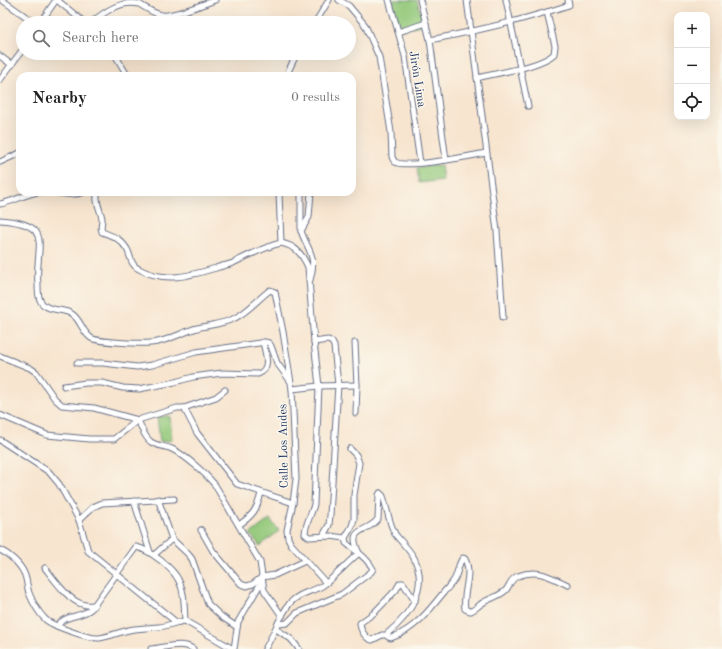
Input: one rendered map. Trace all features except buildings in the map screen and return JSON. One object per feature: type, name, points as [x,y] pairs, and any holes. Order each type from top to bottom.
[{"type":"street","points":[[2,0],[25,16]]},
{"type":"street","points":[[45,16],[57,0],[76,16]]},
{"type":"street","points":[[100,16],[108,9],[121,2],[136,2],[154,13],[162,15],[170,14],[215,0]]},
{"type":"street","points":[[319,16],[329,0]]},
{"type":"street","points":[[339,0],[350,6],[365,25],[379,57],[391,132],[393,160],[396,163],[404,164],[420,163],[486,153]]},
{"type":"street","name":"Jirón Lima","points":[[388,0],[405,56],[420,163]]},
{"type":"street","points":[[420,0],[430,40],[446,160]]},
{"type":"street","points":[[467,0],[497,231],[503,317]]},
{"type":"street","points":[[506,0],[528,106]]},
{"type":"street","points":[[430,40],[471,32],[547,12],[569,5],[568,0]]},
{"type":"street","points":[[477,78],[549,60],[554,54],[555,46],[547,12]]},
{"type":"street","points":[[398,32],[426,23]]},
{"type":"street","points":[[0,56],[12,65]]},
{"type":"street","points":[[0,80],[16,59]]},
{"type":"street","points":[[118,60],[125,72]]},
{"type":"street","points":[[288,72],[294,60]]},
{"type":"street","points":[[0,162],[16,154]]},
{"type":"street","points":[[0,204],[8,203],[28,196]]},
{"type":"street","points":[[97,196],[102,219],[100,228],[102,232],[114,235],[127,249],[132,263],[136,268],[148,273],[165,278],[193,275],[232,263],[260,250],[281,243],[291,245],[304,258],[308,267],[319,386],[314,504],[305,534],[309,537],[323,536],[345,538]]},
{"type":"street","points":[[279,196],[281,243]]},
{"type":"street","points":[[301,196],[301,231],[313,258],[314,266],[309,285]]},
{"type":"street","points":[[301,231],[309,217],[311,196]]},
{"type":"street","name":"Calle Los Andes","points":[[0,220],[17,221],[28,225],[36,232],[40,239],[37,281],[40,300],[46,307],[73,314],[83,330],[91,339],[113,342],[151,343],[182,334],[196,328],[234,319],[250,308],[270,290],[275,292],[292,389],[296,479],[293,503],[287,530],[288,538],[305,561],[326,583]]},
{"type":"street","points":[[314,342],[328,340],[332,342],[334,346],[338,385],[330,515],[329,525],[323,536]]},
{"type":"street","points":[[64,386],[86,383],[102,383],[123,388],[139,389],[193,377],[222,373],[258,374],[263,372],[266,368],[267,362],[263,342]]},
{"type":"street","points":[[77,363],[103,363],[137,367],[152,365],[196,352],[263,342],[269,343],[272,346],[276,363],[291,382]]},
{"type":"street","points":[[355,343],[357,385],[356,413]]},
{"type":"street","points":[[0,356],[30,368],[36,372],[55,399],[62,405],[94,408],[138,420],[146,437],[152,443],[172,449],[208,476],[215,485],[260,562],[264,590],[282,616]]},
{"type":"street","points":[[292,389],[319,386],[357,385]]},
{"type":"street","points":[[0,414],[47,435],[89,440],[114,439],[138,420],[177,408],[184,408],[216,397],[225,390]]},
{"type":"street","points":[[184,408],[198,433],[237,484],[293,503]]},
{"type":"street","points":[[0,440],[49,472],[68,498],[78,520],[88,552],[176,622]]},
{"type":"street","points":[[278,626],[287,623],[297,613],[342,594],[373,569],[359,553],[346,543],[345,538],[354,520],[354,495],[359,463],[356,454],[350,450]]},
{"type":"street","points":[[239,525],[255,512],[261,493]]},
{"type":"street","points":[[359,553],[354,539],[358,532],[374,524],[378,519],[378,495],[380,493],[383,496],[396,535],[413,557],[419,572],[420,581],[415,601],[411,609],[387,635]]},
{"type":"street","points":[[158,499],[172,539],[192,559],[208,604],[222,617],[237,627]]},
{"type":"street","points":[[78,520],[93,507],[102,503],[174,499]]},
{"type":"street","points":[[134,501],[152,553]]},
{"type":"street","points":[[200,530],[213,551],[240,584],[247,586],[253,584],[305,561]]},
{"type":"street","points":[[152,553],[172,539]]},
{"type":"street","points":[[58,626],[63,620],[88,612],[134,548],[137,547],[152,553],[179,580],[183,594],[185,620]]},
{"type":"street","points":[[0,550],[11,557],[24,572],[28,590],[38,610],[46,621],[92,638],[98,638],[128,630],[160,627],[185,620],[234,649],[237,627],[244,610],[262,579]]},
{"type":"street","points":[[265,649],[290,604],[297,597],[326,583],[359,553]]},
{"type":"street","points":[[415,601],[403,583],[400,583],[396,590],[374,613],[360,623],[360,628],[369,639],[372,640],[382,635],[387,635],[391,638],[398,636],[409,629],[426,614],[454,580],[461,559],[463,558],[465,559],[468,568],[464,599],[465,609],[467,611],[472,611],[485,601],[501,594],[516,576],[544,573],[568,585]]},
{"type":"street","points":[[46,568],[54,580],[76,601],[87,605],[94,605]]},
{"type":"street","points":[[278,626],[300,649]]},
{"type":"street","points":[[151,649],[184,645],[193,649]]},
{"type":"green space","points":[[392,0],[417,0],[424,24],[401,30]]},
{"type":"green space","points":[[441,165],[443,180],[419,183],[417,168]]},
{"type":"green space","points":[[170,416],[172,440],[160,442],[157,417]]},
{"type":"green space","points":[[270,519],[279,531],[260,546],[250,534]]}]
